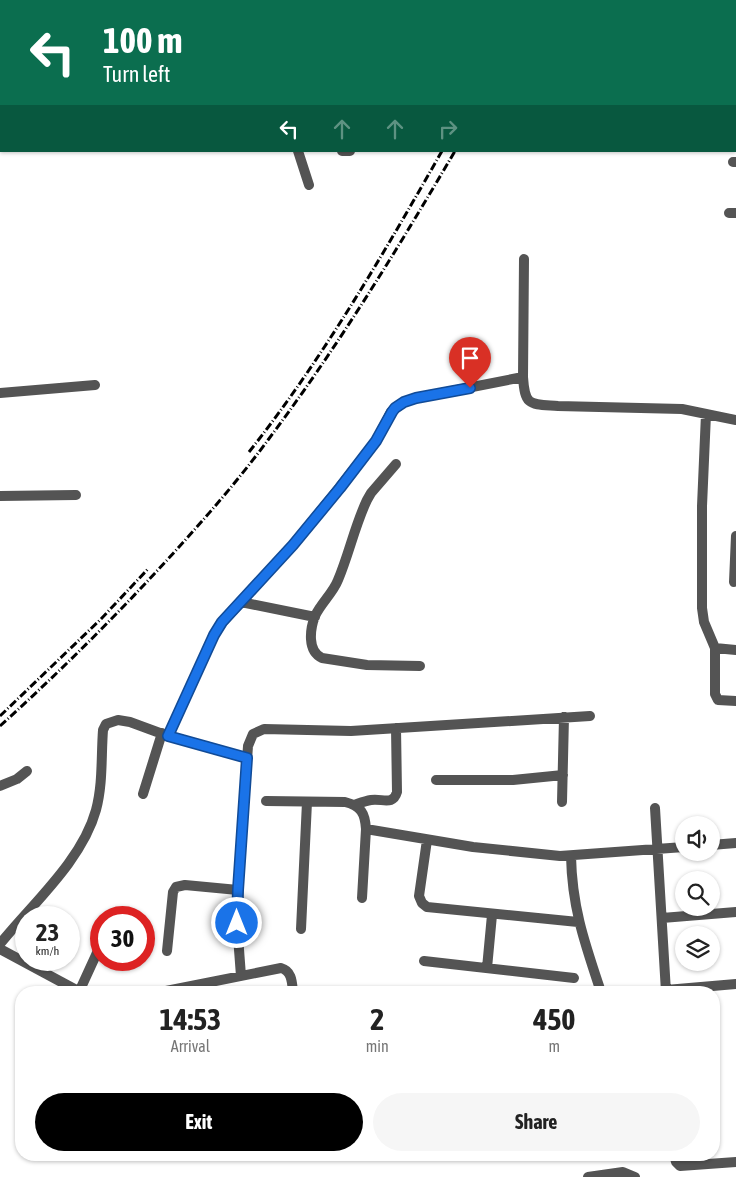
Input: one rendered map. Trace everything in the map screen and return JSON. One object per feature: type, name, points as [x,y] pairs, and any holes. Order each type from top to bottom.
[{"type":"street","points":[[298,152],[310,185]]},
{"type":"street","points":[[524,259],[523,377],[524,396],[529,401],[533,403],[608,408],[682,410],[736,420]]},
{"type":"street","points":[[143,794],[165,734],[222,622],[293,545],[340,488],[376,441],[395,408],[404,402],[416,398],[523,377]]},
{"type":"street","points":[[0,393],[95,385]]},
{"type":"street","points":[[706,414],[702,506],[702,613],[715,648],[715,694],[718,700],[736,701]]},
{"type":"street","points":[[396,464],[367,500],[338,580],[315,617],[311,641],[316,655],[331,660],[367,665],[420,666]]},
{"type":"street","points":[[0,496],[76,495]]},
{"type":"street","points":[[734,582],[736,536]]},
{"type":"street","points":[[241,602],[315,617]]},
{"type":"street","points":[[715,648],[736,650]]},
{"type":"street","points":[[241,976],[237,923],[238,890],[247,758],[251,736],[260,730],[351,731],[590,716]]},
{"type":"street","points":[[562,802],[564,717]]},
{"type":"street","points":[[0,944],[60,873],[88,831],[98,799],[103,730],[105,725],[112,721],[125,720],[247,758]]},
{"type":"street","points":[[354,805],[374,800],[390,801],[397,795],[396,728]]},
{"type":"street","points":[[0,786],[27,771]]},
{"type":"street","points":[[436,780],[513,780],[563,775]]},
{"type":"street","points":[[266,800],[345,802],[360,808],[364,814],[366,829],[362,898]]},
{"type":"street","points":[[301,930],[307,802]]},
{"type":"street","points":[[655,808],[666,986]]},
{"type":"street","points":[[366,829],[472,847],[571,856],[675,848]]},
{"type":"street","points":[[427,840],[419,896],[422,903],[430,908],[578,922]]},
{"type":"street","points":[[720,844],[736,843]]},
{"type":"street","points":[[571,856],[571,878],[578,922],[599,986]]},
{"type":"street","points":[[167,951],[173,892],[176,887],[184,885],[238,890]]},
{"type":"street","points":[[662,918],[736,912]]},
{"type":"street","points":[[487,968],[492,914]]},
{"type":"street","points":[[0,950],[68,986]]},
{"type":"street","points":[[424,961],[574,978]]},
{"type":"street","points":[[82,986],[90,968]]},
{"type":"street","points":[[190,986],[280,968],[289,972],[292,986]]},
{"type":"street","points":[[716,986],[736,984]]},
{"type":"street","points":[[676,1161],[680,1166],[736,1162]]},
{"type":"street","points":[[588,1177],[623,1172],[635,1177]]},
{"type":"railway","points":[[249,452],[276,417],[327,343],[375,267],[441,152]]},
{"type":"railway","points":[[0,726],[118,612],[214,508],[242,474],[342,334],[389,262],[454,152]]},
{"type":"railway","points":[[0,716],[101,619],[148,569]]},
{"type":"route","points":[[237,923],[247,758],[168,736],[214,635],[222,622],[293,545],[340,488],[376,441],[392,412],[404,402],[416,398],[470,388]]}]
